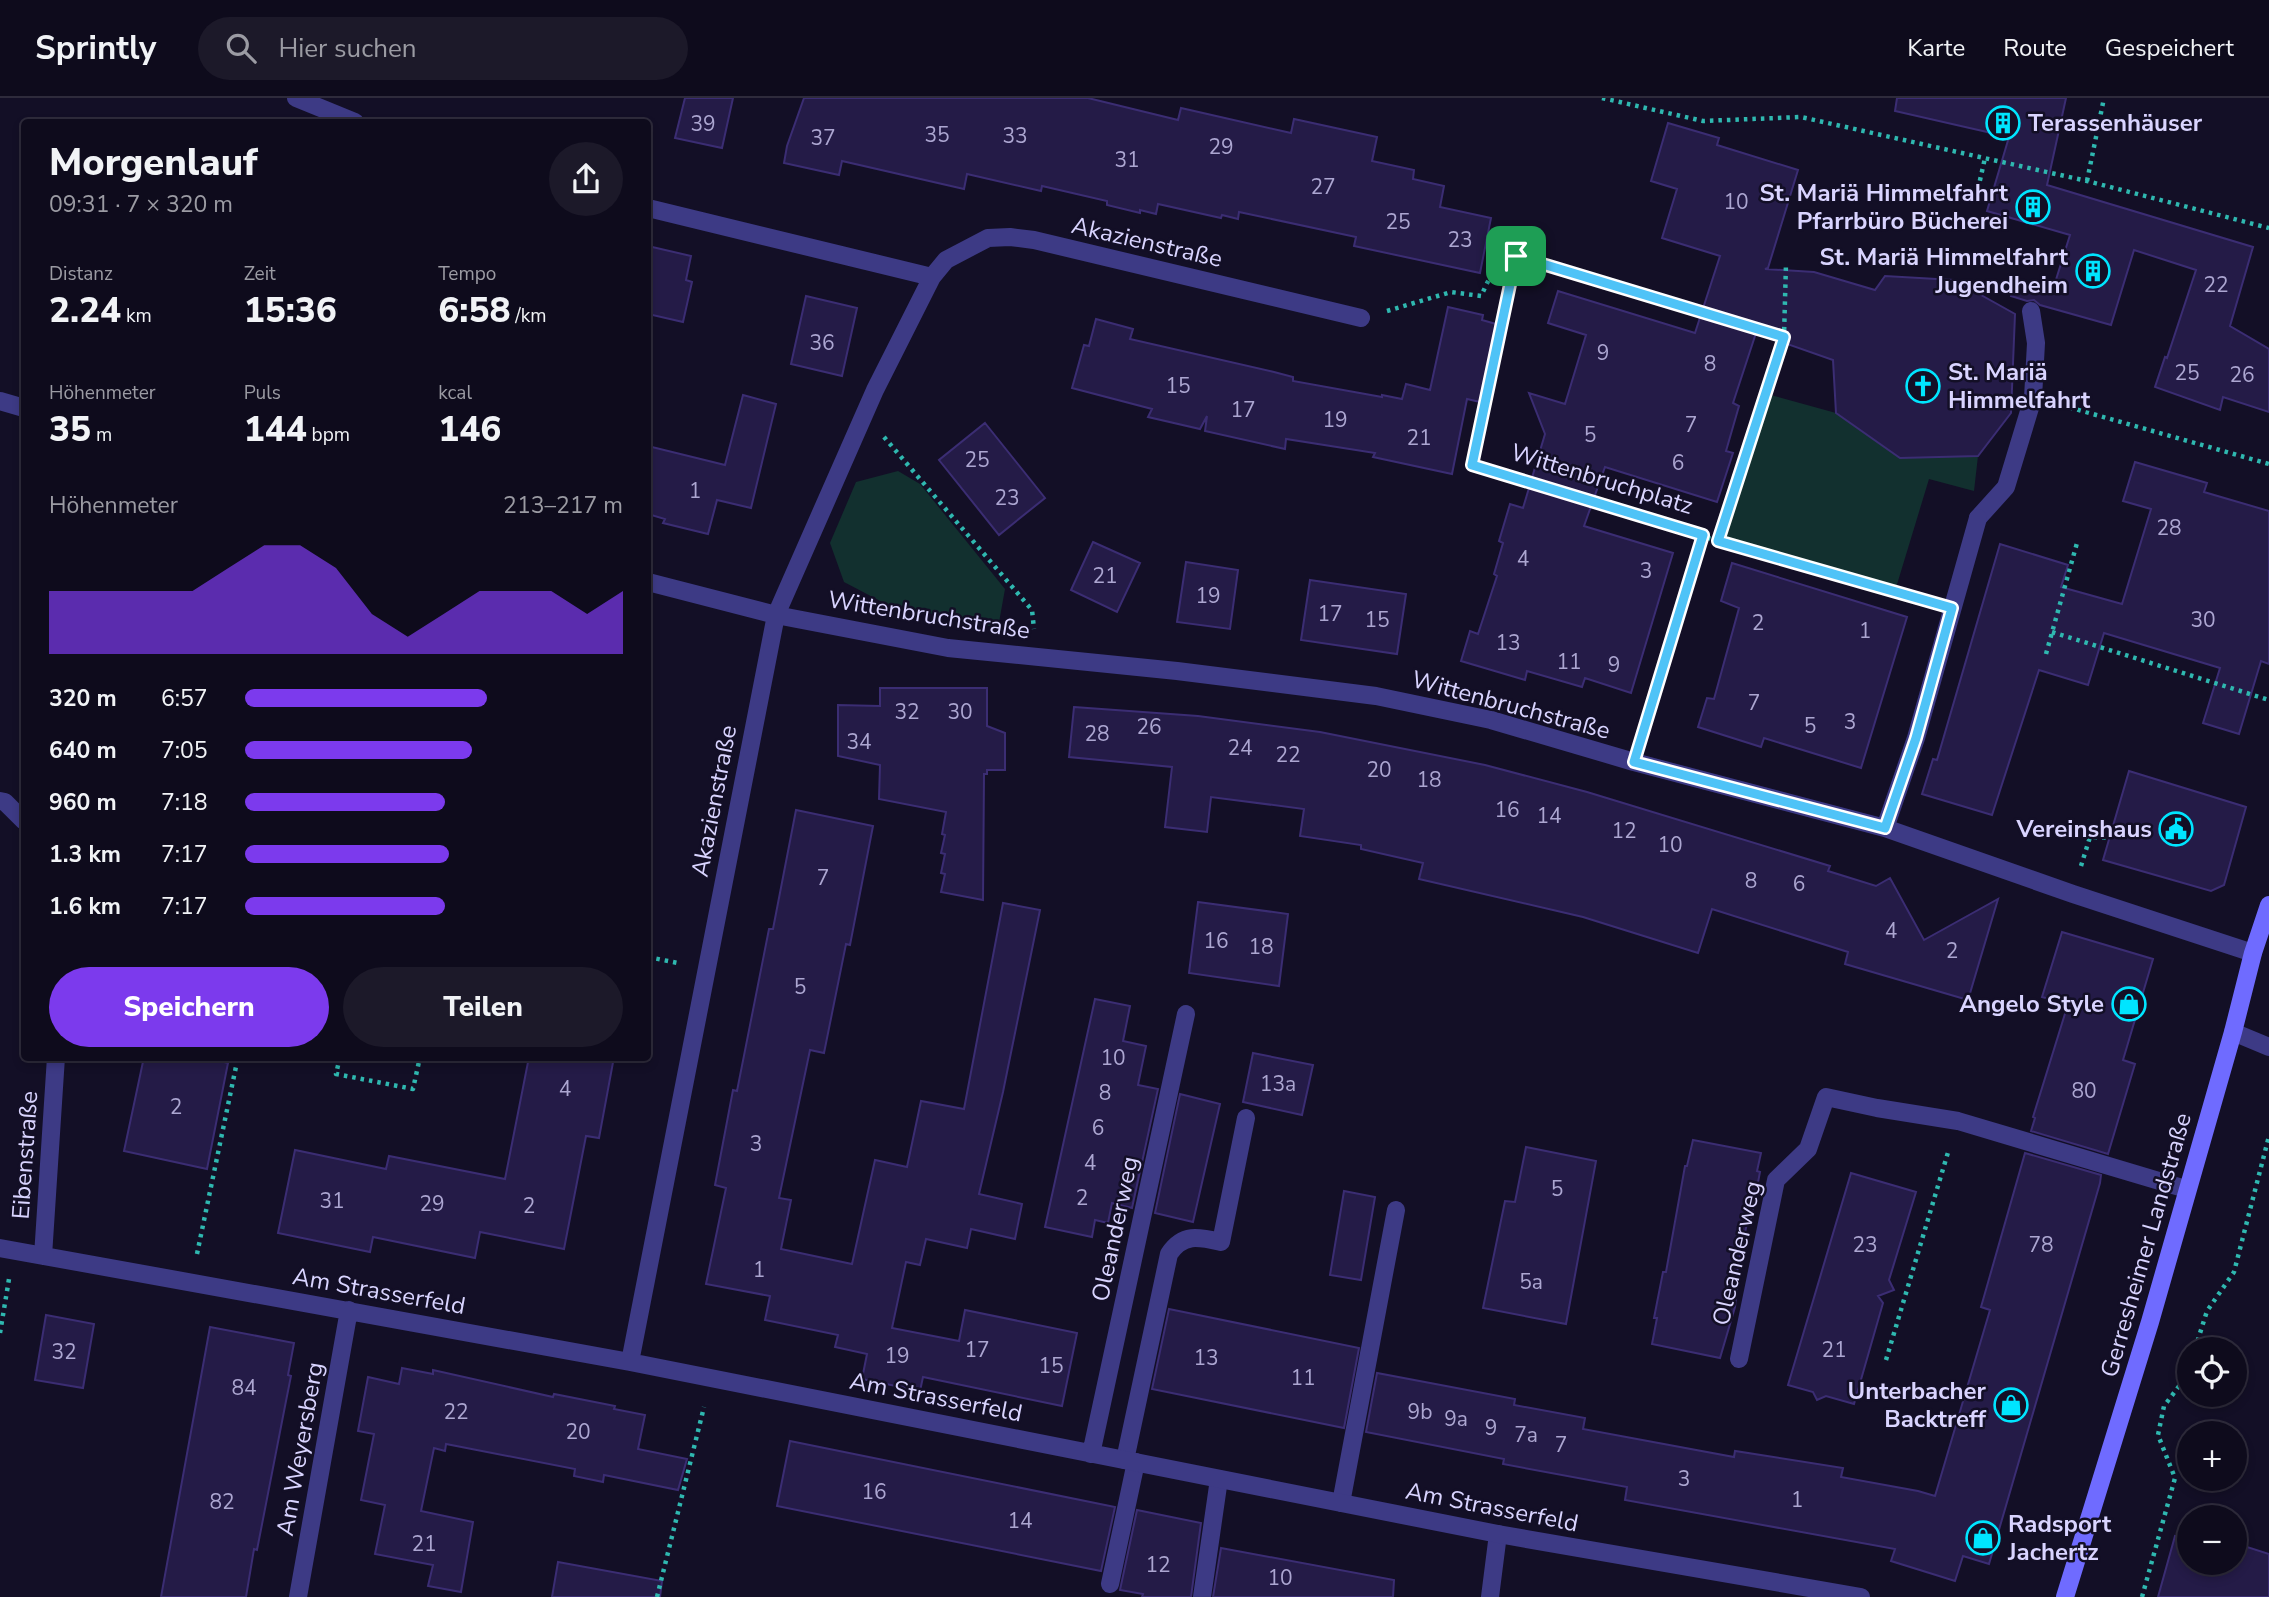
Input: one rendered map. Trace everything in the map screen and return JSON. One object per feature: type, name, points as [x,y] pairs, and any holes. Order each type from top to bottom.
[{"type":"street","points":[[296,98],[348,119]]},
{"type":"street","points":[[651,209],[932,277]]},
{"type":"street","name":"Akazienstraße","points":[[630,1362],[776,615],[859,426],[932,277],[946,260],[963,250],[988,238],[1010,237],[1034,240],[1361,318]]},
{"type":"street","points":[[1885,828],[1916,738],[1978,518],[2006,487],[2033,398],[2036,343],[2031,311]]},
{"type":"street","points":[[0,401],[21,407]]},
{"type":"street","name":"Wittenbruchstraße","points":[[651,583],[776,615],[948,648],[1177,671],[1376,696],[1491,720],[1634,762],[1885,828],[2253,953]]},
{"type":"street","points":[[0,801],[5,802],[21,818]]},
{"type":"street","name":"Gerresheimer Landstraße","points":[[2065,1597],[2146,1335],[2253,953],[2269,905]]},
{"type":"street","name":"Oleanderweg","points":[[1091,1454],[1186,1014]]},
{"type":"street","points":[[2233,1032],[2269,1047]]},
{"type":"street","name":"Eibenstraße","points":[[43,1256],[56,1061]]},
{"type":"street","name":"Oleanderweg","points":[[1739,1359],[1776,1180],[1808,1149],[1826,1097],[1958,1121],[2186,1189]]},
{"type":"street","points":[[1110,1584],[1165,1266],[1174,1245],[1183,1239],[1194,1237],[1221,1242],[1247,1118]]},
{"type":"street","points":[[1341,1503],[1396,1210]]},
{"type":"street","name":"Am Strasserfeld","points":[[7,1250],[630,1362],[1498,1534],[1861,1597]]},
{"type":"street","name":"Am Weyersberg","points":[[298,1597],[349,1310]]},
{"type":"street","points":[[1202,1597],[1219,1479]]},
{"type":"street","points":[[1490,1597],[1498,1534]]},
{"type":"path","points":[[1602,98],[1703,121],[1801,117],[2087,181],[2269,228]]},
{"type":"path","points":[[2087,181],[2104,98]]},
{"type":"path","points":[[1978,188],[1984,158]]},
{"type":"path","points":[[1361,318],[1451,292],[1481,296],[1491,275],[1502,230]]},
{"type":"path","name":"Wittenbruchplatz","points":[[1784,337],[1516,256],[1472,465],[1718,541],[1952,608]]},
{"type":"path","name":"Wittenbruchplatz","points":[[1718,541],[1784,337],[1786,263]]},
{"type":"path","points":[[2033,398],[2269,464]]},
{"type":"path","points":[[859,426],[887,438],[1032,610],[1037,657]]},
{"type":"path","points":[[1634,762],[1703,535]]},
{"type":"path","points":[[2046,654],[2077,543]]},
{"type":"path","points":[[2052,632],[2269,700]]},
{"type":"path","points":[[2073,894],[2090,837],[2109,838]]},
{"type":"path","points":[[191,1282],[237,1061]]},
{"type":"path","points":[[339,1061],[336,1074],[414,1089],[419,1061]]},
{"type":"path","points":[[1886,1360],[1958,1121]]},
{"type":"path","points":[[2199,1337],[2207,1311],[2234,1272],[2269,1136]]},
{"type":"path","points":[[0,1332],[7,1250]]},
{"type":"path","points":[[657,1597],[711,1379]]},
{"type":"path","points":[[2142,1597],[2175,1478],[2158,1435],[2164,1406],[2177,1389]]},
{"type":"green space","points":[[1767,394],[1836,413],[1900,458],[1978,456],[1974,491],[1929,479],[1895,591],[1721,538]]},
{"type":"green space","points":[[898,471],[920,484],[1005,589],[998,628],[886,604],[844,582],[830,543],[856,482]]},
{"type":"building","points":[[685,98],[733,98],[722,148],[675,138]]},
{"type":"building","points":[[804,98],[1088,98],[1178,120],[1181,108],[1291,133],[1294,119],[1377,137],[1372,161],[1414,170],[1413,179],[1444,186],[1440,207],[1491,218],[1480,273],[1354,246],[1356,237],[1239,212],[1238,219],[1222,215],[1221,218],[1158,204],[1156,214],[1140,210],[1140,213],[1107,205],[1107,201],[1042,186],[1041,191],[967,174],[964,189],[842,161],[839,175],[784,163],[787,146]]},
{"type":"building","points":[[1897,98],[2066,98],[2047,185],[2253,247],[2230,326],[2269,349],[2269,412],[2223,397],[2220,410],[2155,387],[2196,270],[2134,250],[2111,325],[2040,305],[2034,300],[2027,301],[2011,296],[2013,283],[2054,286],[2070,235],[1987,211],[2009,137],[1895,111]]},
{"type":"building","points":[[1668,123],[1719,138],[1717,145],[1798,170],[1768,268],[1765,269],[1814,272],[1875,290],[1885,276],[1954,280],[2015,314],[2011,413],[1978,456],[1900,458],[1836,413],[1833,360],[1756,333],[1733,403],[1739,406],[1726,451],[1733,453],[1717,502],[1605,467],[1584,526],[1673,553],[1631,693],[1585,678],[1582,687],[1527,671],[1525,680],[1461,661],[1470,631],[1478,634],[1497,576],[1494,574],[1503,543],[1499,541],[1510,504],[1523,508],[1545,434],[1529,393],[1565,404],[1586,335],[1548,323],[1558,291],[1695,333],[1720,256],[1662,238],[1677,189],[1651,181]]},
{"type":"building","points":[[651,247],[691,256],[686,280],[692,282],[683,322],[651,315]]},
{"type":"building","points":[[806,296],[857,308],[842,376],[791,364]]},
{"type":"building","points":[[1448,307],[1483,315],[1482,320],[1496,324],[1480,402],[1467,399],[1452,474],[1373,457],[1375,453],[1286,439],[1285,449],[1205,431],[1207,416],[1200,429],[1148,417],[1152,409],[1072,388],[1084,345],[1089,346],[1096,319],[1133,329],[1130,339],[1274,372],[1293,377],[1293,381],[1402,399],[1406,384],[1430,390]]},
{"type":"building","points":[[743,395],[776,404],[751,508],[717,500],[708,534],[663,523],[665,519],[651,515],[651,447],[725,465]]},
{"type":"building","points":[[985,423],[1045,498],[999,535],[939,460]]},
{"type":"building","points":[[2135,462],[2207,483],[2204,492],[2269,511],[2269,664],[2261,661],[2239,734],[2203,723],[2220,668],[2104,633],[2088,685],[2039,670],[1992,815],[1922,794],[1933,759],[1937,760],[2000,544],[2068,565],[2061,587],[2122,604],[2151,509],[2123,501]]},
{"type":"building","points":[[1093,542],[1140,563],[1117,612],[1071,590]]},
{"type":"building","points":[[1186,562],[1238,570],[1230,629],[1177,622]]},
{"type":"building","points":[[1732,563],[1907,617],[1861,768],[1764,738],[1761,747],[1698,727],[1707,698],[1714,699],[1739,608],[1721,601]]},
{"type":"building","points":[[1310,580],[1406,594],[1397,654],[1301,640]]},
{"type":"building","points":[[880,688],[987,688],[987,726],[1005,733],[1005,770],[987,770],[987,774],[984,774],[983,900],[941,892],[945,874],[941,873],[945,854],[941,853],[946,812],[879,799],[880,765],[838,756],[838,705],[880,706]]},
{"type":"building","points":[[1074,707],[1198,716],[1320,732],[1485,765],[1587,792],[1830,866],[1828,871],[1876,886],[1890,878],[1924,940],[1998,899],[1968,1000],[1845,964],[1848,952],[1712,909],[1698,953],[1583,917],[1419,879],[1423,863],[1361,849],[1361,845],[1300,836],[1304,809],[1211,797],[1207,832],[1165,827],[1172,767],[1069,757]]},
{"type":"building","name":"Vereinshaus","points":[[2129,771],[2246,807],[2224,885],[2211,891],[2103,860]]},
{"type":"building","points":[[796,810],[873,826],[850,945],[846,944],[824,1053],[810,1050],[779,1198],[791,1200],[781,1249],[852,1264],[875,1160],[907,1167],[921,1101],[964,1109],[1003,903],[1040,910],[979,1194],[1022,1204],[1015,1239],[971,1229],[967,1248],[926,1239],[920,1265],[906,1262],[892,1328],[959,1341],[965,1310],[1077,1333],[1062,1406],[923,1377],[920,1391],[862,1379],[867,1354],[835,1347],[838,1335],[765,1320],[770,1296],[706,1284],[726,1188],[715,1185],[733,1090],[737,1091]]},
{"type":"building","points":[[1198,902],[1288,914],[1279,986],[1189,973]]},
{"type":"building","points":[[2062,932],[2153,959],[2123,1060],[2135,1064],[2108,1154],[2031,1131],[2068,1004],[2042,997]]},
{"type":"building","points":[[1095,999],[1130,1006],[1123,1041],[1146,1046],[1138,1085],[1158,1089],[1132,1208],[1112,1203],[1108,1223],[1095,1220],[1092,1237],[1045,1227]]},
{"type":"building","points":[[1253,1053],[1313,1065],[1302,1115],[1243,1102]]},
{"type":"building","points":[[143,1061],[228,1063],[207,1169],[124,1151]]},
{"type":"building","points":[[528,1061],[613,1061],[599,1138],[586,1136],[564,1249],[480,1232],[475,1258],[373,1237],[370,1252],[278,1233],[295,1150],[386,1169],[389,1156],[505,1179]]},
{"type":"building","points":[[1180,1094],[1220,1104],[1193,1222],[1155,1213]]},
{"type":"building","points":[[1693,1140],[1761,1153],[1750,1224],[1747,1223],[1734,1287],[1737,1288],[1735,1307],[1720,1358],[1652,1344],[1663,1272],[1666,1272],[1685,1166]]},
{"type":"building","points":[[1526,1147],[1596,1161],[1566,1324],[1483,1308],[1505,1201],[1515,1202]]},
{"type":"building","points":[[2025,1153],[2101,1175],[2100,1183],[1989,1564],[1963,1556],[1955,1581],[1891,1561],[1895,1549],[1625,1500],[1627,1487],[1503,1464],[1504,1459],[1366,1432],[1377,1373],[1515,1399],[1514,1405],[1585,1418],[1583,1429],[1734,1457],[1735,1451],[1843,1468],[1841,1477],[1935,1496],[1990,1310],[1981,1307]]},
{"type":"building","points":[[1851,1173],[1916,1192],[1889,1280],[1894,1290],[1878,1296],[1883,1303],[1854,1404],[1826,1396],[1817,1400],[1813,1392],[1788,1385]]},
{"type":"building","points":[[1344,1191],[1375,1197],[1361,1280],[1330,1275]]},
{"type":"building","points":[[1169,1309],[1359,1348],[1344,1428],[1152,1389]]},
{"type":"building","points":[[46,1315],[94,1324],[83,1388],[35,1380]]},
{"type":"building","points":[[210,1327],[294,1343],[288,1375],[291,1376],[246,1597],[161,1597]]},
{"type":"building","points":[[402,1368],[433,1374],[433,1370],[553,1397],[554,1394],[615,1406],[614,1409],[645,1415],[638,1449],[687,1459],[678,1490],[604,1475],[603,1482],[574,1476],[575,1469],[446,1444],[445,1451],[434,1448],[421,1511],[473,1522],[461,1592],[428,1586],[433,1565],[375,1554],[385,1505],[361,1500],[374,1434],[358,1431],[368,1377],[399,1384]]},
{"type":"building","points":[[790,1441],[1115,1507],[1101,1571],[777,1506]]},
{"type":"building","points":[[1137,1510],[1201,1523],[1191,1597],[1142,1597],[1143,1594],[1120,1590]]},
{"type":"building","points":[[2175,1536],[2177,1575],[2247,1575],[2247,1547],[2269,1554],[2269,1597],[2158,1597]]},
{"type":"building","points":[[1221,1548],[1394,1580],[1393,1597],[1213,1597]]},
{"type":"building","points":[[558,1562],[662,1581],[660,1597],[552,1597]]},
{"type":"place","name":"Terassenhäuser","points":[[2003,123]]},
{"type":"place","name":"St. Mariä Himmelfahrt Pfarrbüro Bücherei","points":[[2033,207]]},
{"type":"place","name":"St. Mariä Himmelfahrt Jugendheim","points":[[2093,271]]},
{"type":"place","name":"St. Mariä Himmelfahrt","points":[[1923,386]]},
{"type":"place","name":"Vereinshaus","points":[[2176,829]]},
{"type":"place","name":"Angelo Style","points":[[2129,1004]]},
{"type":"place","name":"Unterbacher Backtreff","points":[[2011,1405]]},
{"type":"place","name":"Radsport Jachertz","points":[[1983,1538]]},
{"type":"route","points":[[1516,256],[1784,337],[1718,541],[1952,608],[1916,738],[1885,828],[1634,762],[1703,535],[1472,465],[1516,256]]}]
